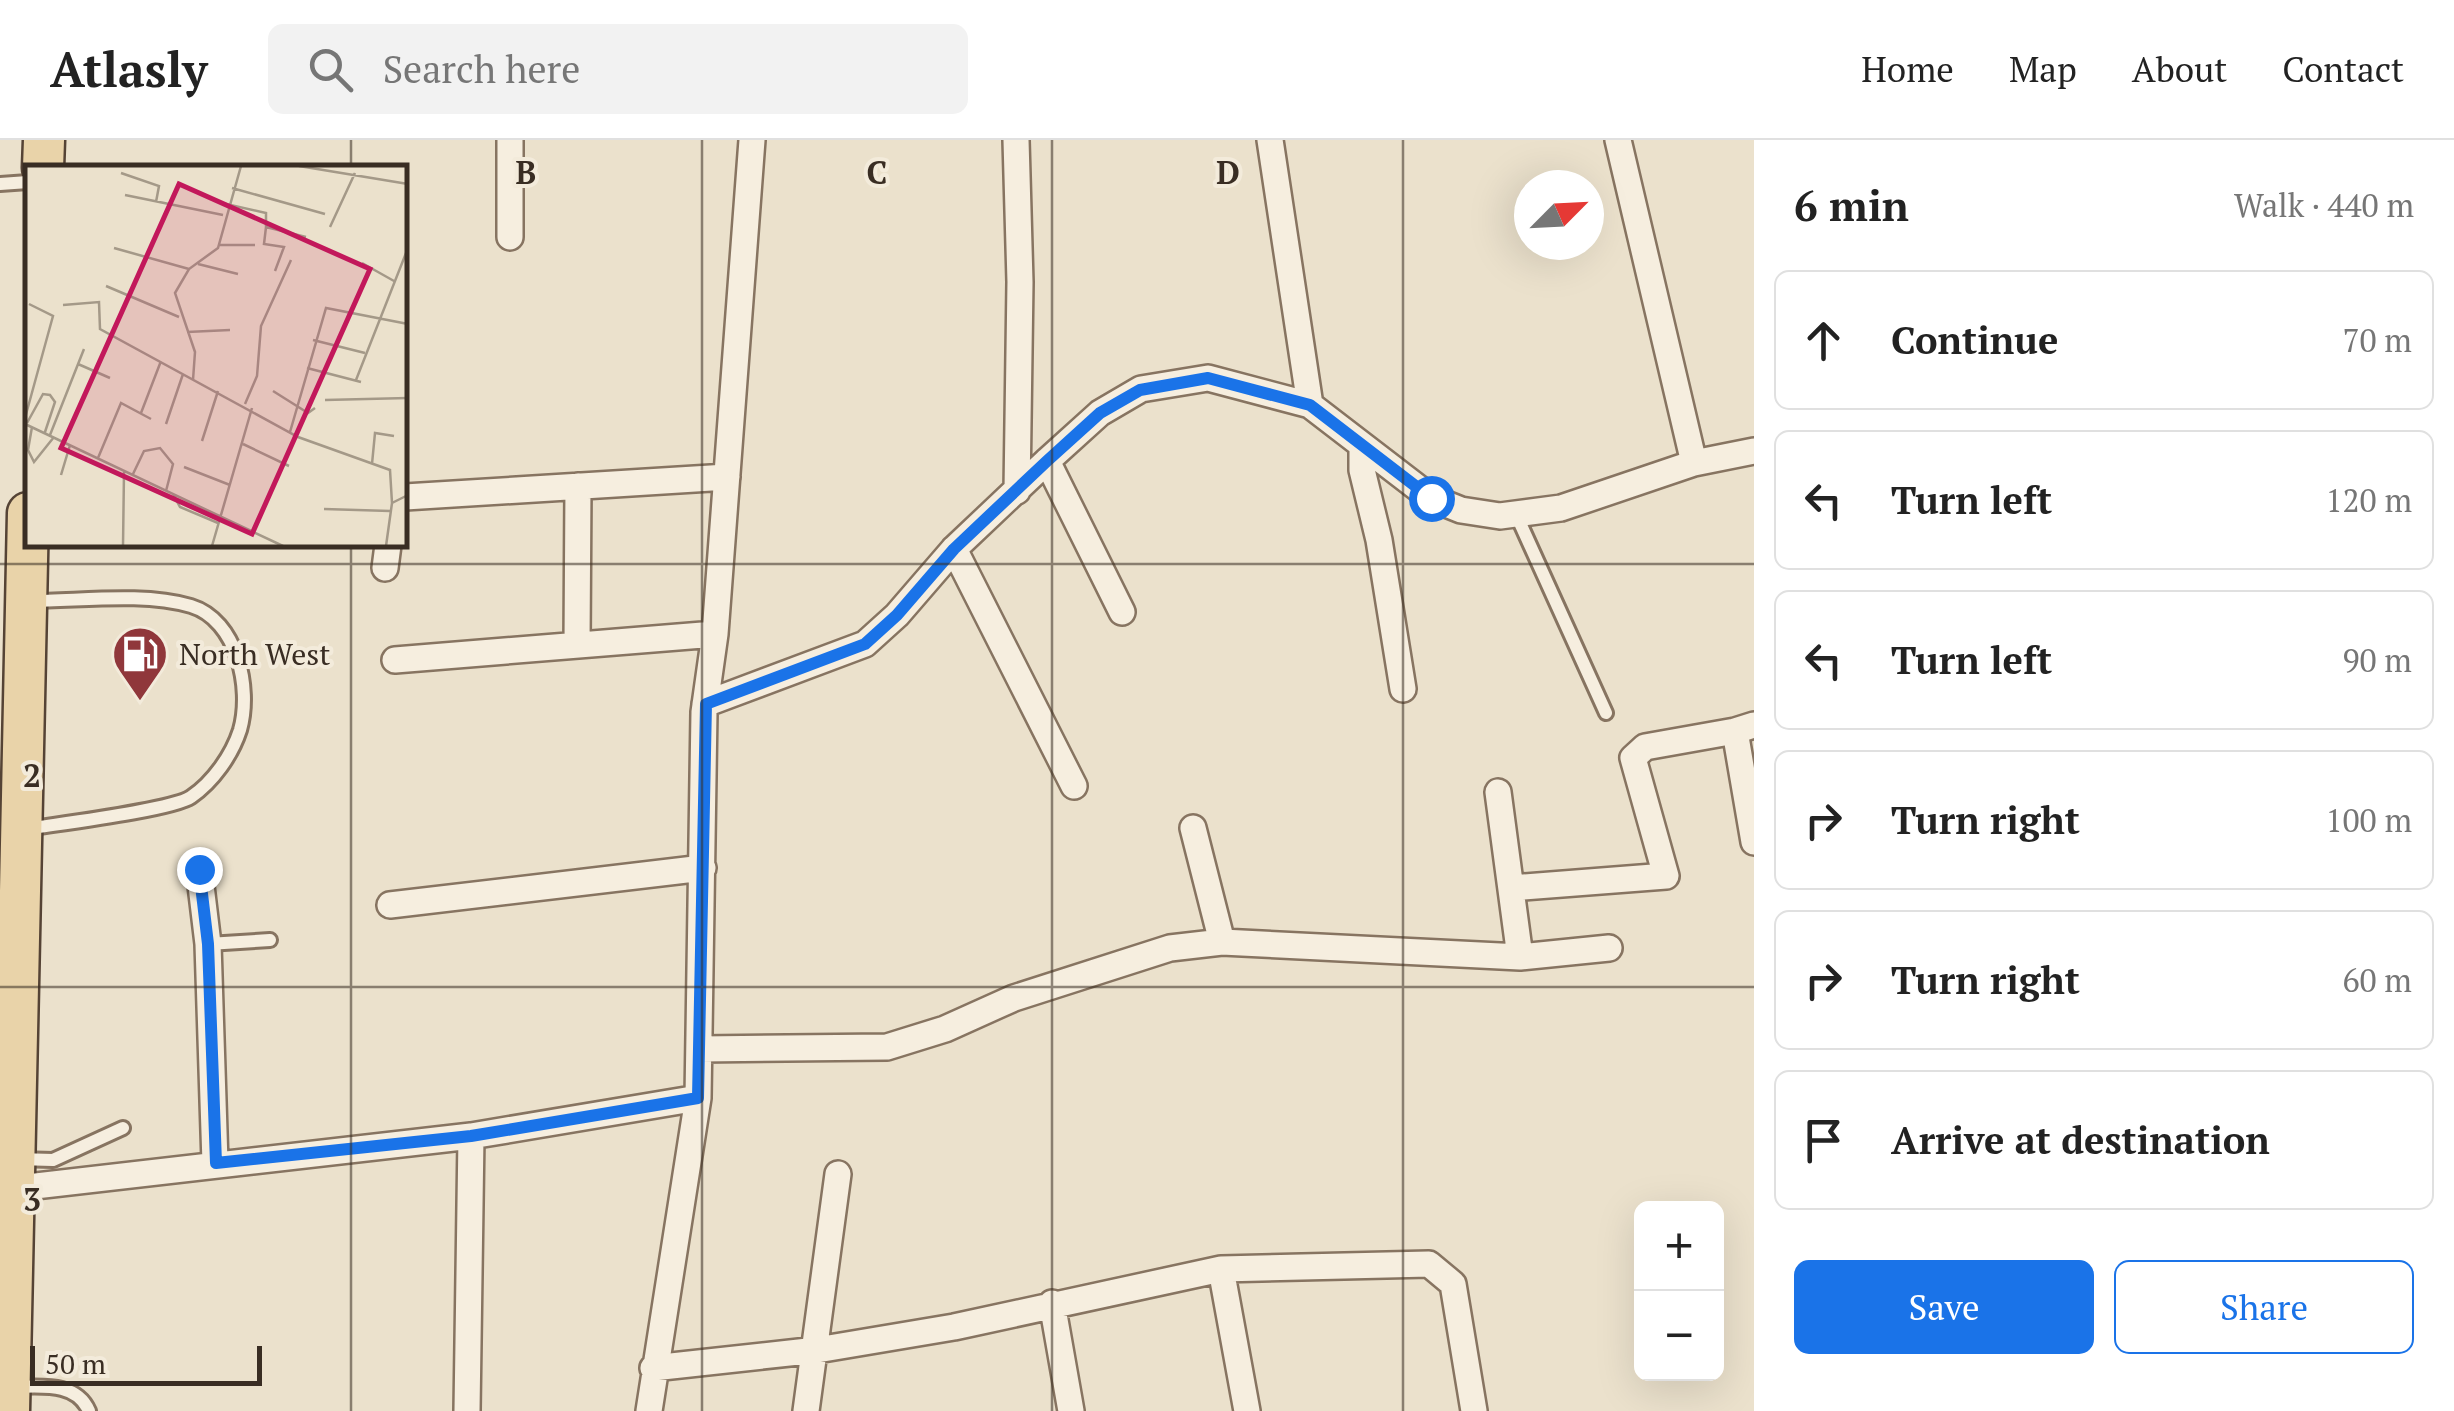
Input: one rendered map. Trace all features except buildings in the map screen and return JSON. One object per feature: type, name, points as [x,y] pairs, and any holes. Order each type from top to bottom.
[{"type":"main road","points":[[43,165],[44,140]]},
{"type":"main road","points":[[10,1399],[11,885],[23,830],[29,601],[17,538]]},
{"type":"street","points":[[510,140],[510,237]]},
{"type":"street","points":[[649,1411],[698,1098],[706,704],[715,634],[752,140]]},
{"type":"street","points":[[1016,140],[1020,282],[1017,491]]},
{"type":"street","points":[[1270,140],[1310,405]]},
{"type":"street","points":[[1618,140],[1694,462]]},
{"type":"street","points":[[706,704],[865,644],[897,615],[954,549],[1047,461],[1100,413],[1140,390],[1208,378],[1310,405],[1431,498],[1461,510],[1500,516],[1560,508],[1694,462],[1754,451]]},
{"type":"street","points":[[1362,446],[1362,470],[1379,540],[1403,690]]},
{"type":"street","points":[[1047,461],[1122,612]]},
{"type":"street","points":[[408,497],[727,478]]},
{"type":"street","points":[[578,486],[578,645]]},
{"type":"street","points":[[954,549],[1074,786]]},
{"type":"street","points":[[395,660],[715,634]]},
{"type":"street","points":[[1511,888],[1666,876],[1633,758],[1644,747],[1745,728],[1754,842]]},
{"type":"street","points":[[1498,792],[1520,957]]},
{"type":"street","points":[[1193,828],[1222,942]]},
{"type":"street","points":[[390,905],[703,868]]},
{"type":"street","points":[[199,869],[208,944],[216,1163]]},
{"type":"street","points":[[700,1048],[888,1047],[946,1029],[1014,998],[1170,948],[1222,942],[1520,957],[1609,948]]},
{"type":"street","points":[[10,1179],[216,1163],[471,1136],[698,1098]]},
{"type":"street","points":[[467,1411],[471,1136]]},
{"type":"street","points":[[806,1411],[838,1174]]},
{"type":"street","points":[[653,1368],[817,1350],[954,1327],[1222,1269],[1429,1264],[1453,1284],[1474,1411]]},
{"type":"street","points":[[1222,1269],[1246,1411]]},
{"type":"street","points":[[1052,1303],[1071,1411]]},
{"type":"lane","points":[[0,184],[25,182]]},
{"type":"lane","points":[[1516,514],[1606,713]]},
{"type":"lane","points":[[23,830],[189,799],[222,766],[240,729],[244,689],[228,630],[194,606],[138,600],[29,601]]},
{"type":"lane","points":[[208,944],[270,940]]},
{"type":"lane","points":[[10,1179],[124,1128]]},
{"type":"lane","points":[[10,1399],[70,1390],[84,1399],[89,1411]]},
{"type":"place","name":"North West","points":[[140,703]]},
{"type":"route","points":[[199,869],[208,944],[216,1163],[471,1136],[698,1098],[706,704],[865,644],[897,615],[954,549],[1047,461],[1100,413],[1140,390],[1208,378],[1310,405],[1431,498]]}]
